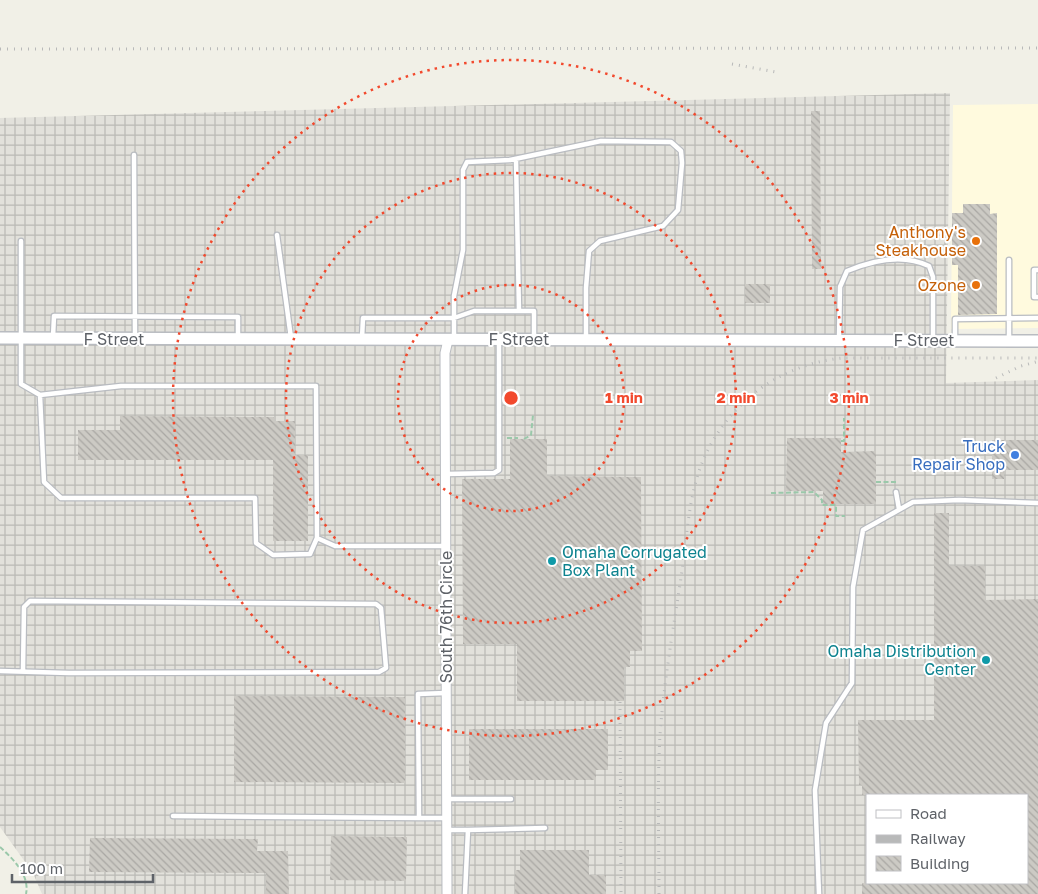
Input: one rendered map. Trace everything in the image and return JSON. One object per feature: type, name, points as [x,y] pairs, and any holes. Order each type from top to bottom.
[{"type":"street","name":"F Street","points":[[0,338],[1038,341]]},
{"type":"street","name":"South 76th Circle","points":[[446,894],[445,353],[451,340]]},
{"type":"lane","points":[[451,340],[454,296],[463,250],[463,170],[467,162],[516,159],[602,141],[671,142],[681,151],[682,163],[678,210],[663,226],[600,241],[589,251],[586,288],[586,340]]},
{"type":"lane","points":[[134,156],[134,339]]},
{"type":"lane","points":[[516,159],[518,311]]},
{"type":"lane","points":[[277,235],[291,339]]},
{"type":"lane","points":[[21,241],[21,384],[40,395],[121,386],[316,386],[317,538],[310,554],[273,555],[256,543],[255,498],[61,498],[44,482],[40,395]]},
{"type":"lane","points":[[839,340],[840,287],[847,271],[869,262],[900,259],[929,266],[933,276],[933,340]]},
{"type":"lane","points":[[1009,341],[1010,260]]},
{"type":"lane","points":[[1038,270],[1034,270],[1034,297],[1038,297]]},
{"type":"lane","points":[[362,339],[362,318],[454,318],[474,311],[518,311],[534,311],[534,339]]},
{"type":"lane","points":[[53,338],[54,316],[238,317],[238,339]]},
{"type":"lane","points":[[955,340],[955,319],[1038,318]]},
{"type":"lane","points":[[446,474],[494,473],[499,470],[499,339]]},
{"type":"lane","points":[[896,492],[899,509]]},
{"type":"lane","points":[[819,894],[815,790],[826,723],[852,684],[853,587],[863,530],[913,502],[1038,503]]},
{"type":"lane","points":[[317,538],[335,546],[446,546]]},
{"type":"lane","points":[[0,670],[69,674],[379,672],[386,668],[381,608],[376,604],[30,601],[24,606],[23,670]]},
{"type":"lane","points":[[418,818],[418,694],[446,693]]},
{"type":"lane","points":[[446,799],[511,799]]},
{"type":"lane","points":[[173,816],[446,818]]},
{"type":"lane","points":[[446,830],[545,828]]},
{"type":"lane","points":[[465,894],[468,830]]},
{"type":"path","points":[[524,439],[531,435],[533,415]]},
{"type":"path","points":[[841,441],[844,441],[844,418]]},
{"type":"path","points":[[504,438],[518,438]]},
{"type":"path","points":[[876,482],[896,482]]},
{"type":"path","points":[[771,493],[814,492],[822,500],[822,505],[836,505],[836,516],[845,516]]},
{"type":"path","points":[[0,847],[12,858],[24,876],[26,894]]},
{"type":"shaded area","points":[[950,93],[946,383],[1038,380],[1038,894],[42,894],[33,873],[0,827],[0,118]]},
{"type":"shaded area","points":[[1038,104],[1038,328],[951,329],[953,105]]},
{"type":"building","points":[[811,111],[820,111],[821,269],[812,269]]},
{"type":"building","points":[[963,204],[990,204],[990,214],[997,213],[997,314],[958,315],[958,265],[952,265],[952,213],[963,213]]},
{"type":"building","points":[[745,284],[770,284],[770,303],[745,303]]},
{"type":"building","points":[[120,416],[274,417],[274,421],[295,421],[295,455],[308,455],[308,541],[273,541],[273,460],[78,460],[78,430],[120,430]]},
{"type":"building","points":[[787,438],[841,438],[841,452],[876,451],[876,504],[823,504],[823,491],[786,491]]},
{"type":"building","name":"Omaha Corrugated Box Plant","points":[[510,439],[547,439],[547,476],[641,477],[642,651],[630,651],[630,667],[624,667],[624,701],[517,701],[517,644],[463,644],[462,479],[510,479]]},
{"type":"building","name":"Truck Repair Shop","points":[[992,440],[1038,440],[1038,470],[1004,470],[1004,479],[992,479]]},
{"type":"building","name":"Omaha Distribution Center","points":[[934,513],[949,513],[949,566],[985,566],[985,600],[1038,599],[1038,894],[862,894],[862,883],[1028,884],[1028,794],[862,795],[862,785],[859,785],[858,720],[934,720]]},
{"type":"building","points":[[234,696],[405,697],[405,783],[234,782]]},
{"type":"building","points":[[469,729],[608,729],[608,770],[596,770],[596,780],[469,780]]},
{"type":"building","points":[[331,836],[407,837],[406,881],[330,880]]},
{"type":"building","points":[[90,838],[258,839],[257,851],[288,851],[289,894],[266,894],[266,873],[89,872]]},
{"type":"building","points":[[520,850],[589,850],[589,875],[606,875],[606,894],[515,894],[515,870],[520,870]]},
{"type":"railway","points":[[0,49],[1038,48]]},
{"type":"railway","points":[[732,64],[776,72]]},
{"type":"railway","points":[[659,894],[659,755],[667,673],[693,491],[703,461],[721,428],[734,412],[765,386],[782,375],[821,361],[842,358],[1038,358]]},
{"type":"railway","points":[[996,378],[1021,366],[1036,362]]},
{"type":"railway","points":[[620,702],[621,894]]},
{"type":"place","name":"Anthony's Steakhouse","points":[[976,241]]},
{"type":"place","name":"Ozone","points":[[976,285]]},
{"type":"place","name":"Truck Repair Shop","points":[[1015,455]]},
{"type":"place","name":"Omaha Corrugated Box Plant","points":[[552,561]]},
{"type":"place","name":"Omaha Distribution Center","points":[[986,660]]}]
